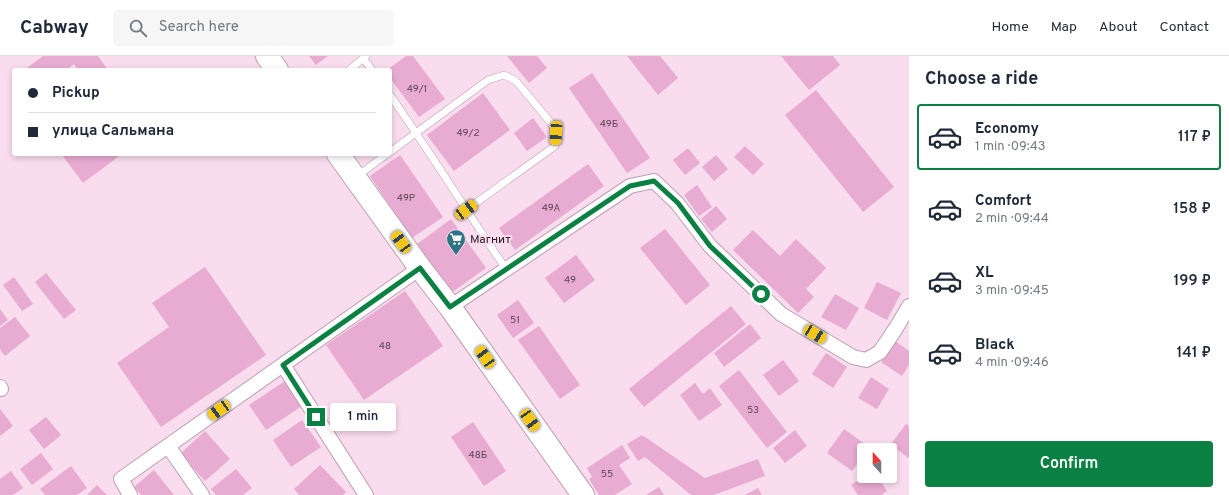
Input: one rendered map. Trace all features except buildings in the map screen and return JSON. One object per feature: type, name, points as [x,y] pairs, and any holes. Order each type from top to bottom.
[{"type":"main road","points":[[267,56],[276,68]]},
{"type":"main road","points":[[339,156],[450,307],[583,495]]},
{"type":"street","points":[[450,307],[630,186],[654,181],[678,203],[710,246],[781,314],[854,357],[866,360],[880,352],[909,306]]},
{"type":"street","points":[[130,495],[122,479],[420,268]]},
{"type":"street","points":[[283,365],[366,495]]},
{"type":"street","points":[[168,446],[202,495]]},
{"type":"lane","points":[[351,68],[364,57],[371,68]]},
{"type":"lane","points":[[392,151],[488,80],[504,75],[516,81],[551,122],[556,133],[555,146],[466,210]]},
{"type":"lane","points":[[392,99],[506,270]]},
{"type":"lane","points":[[355,178],[384,156]]},
{"type":"place","name":"Магнит","points":[[456,256]]},
{"type":"route","points":[[316,417],[283,365],[420,268],[450,307],[630,186],[654,181],[678,203],[710,246],[761,294]]}]
